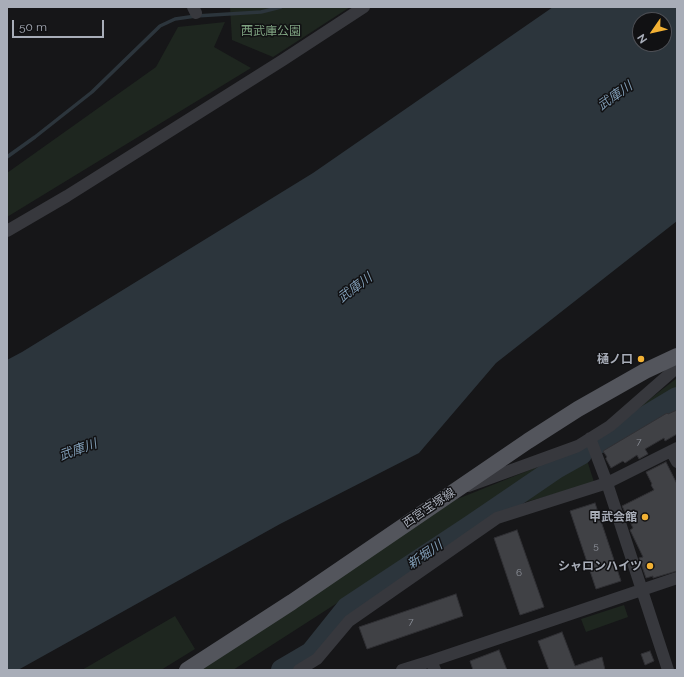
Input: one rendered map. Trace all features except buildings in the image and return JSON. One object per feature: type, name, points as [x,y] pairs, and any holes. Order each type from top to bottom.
[{"type":"main road","name":"西宮宝塚線","points":[[187,670],[292,602],[528,441],[578,409],[645,371],[677,356]]},
{"type":"street","points":[[7,231],[67,196],[283,60],[364,7]]},
{"type":"street","points":[[450,493],[578,446],[610,426],[677,366]]},
{"type":"street","points":[[590,438],[607,483],[668,670]]},
{"type":"street","points":[[299,670],[317,659],[349,621],[497,518],[607,483],[674,450],[677,462]]},
{"type":"street","points":[[402,670],[433,666],[642,589],[677,578]]},
{"type":"green space","name":"西武庫公園","points":[[230,7],[350,7],[273,57],[232,40]]},
{"type":"green space","points":[[225,22],[214,47],[251,68],[7,217],[7,173],[156,67],[178,27]]},
{"type":"green space","points":[[677,378],[677,395],[641,415],[637,409]]},
{"type":"green space","points":[[586,457],[594,482],[541,498],[474,515],[233,670],[196,670],[455,500],[552,461],[554,466],[532,480],[535,486]]},
{"type":"green space","points":[[624,605],[628,617],[586,632],[581,619]]},
{"type":"green space","points":[[175,616],[195,649],[161,670],[82,670]]},
{"type":"water","name":"武庫川","points":[[553,7],[677,7],[677,221],[496,363],[419,453],[280,524],[18,670],[7,670],[7,360],[313,173]]},
{"type":"waterway","points":[[7,157],[92,92],[160,26],[175,19],[196,16],[261,12],[281,7]]},
{"type":"waterway","name":"新堀川","points":[[601,442],[677,398]]},
{"type":"waterway","name":"新堀川","points":[[282,670],[311,653],[347,608],[556,468],[581,454]]},
{"type":"place","name":"樋ノ口","points":[[641,359]]},
{"type":"place","name":"甲武会館","points":[[645,517]]},
{"type":"place","name":"シャロンハイツ","points":[[650,566]]}]
